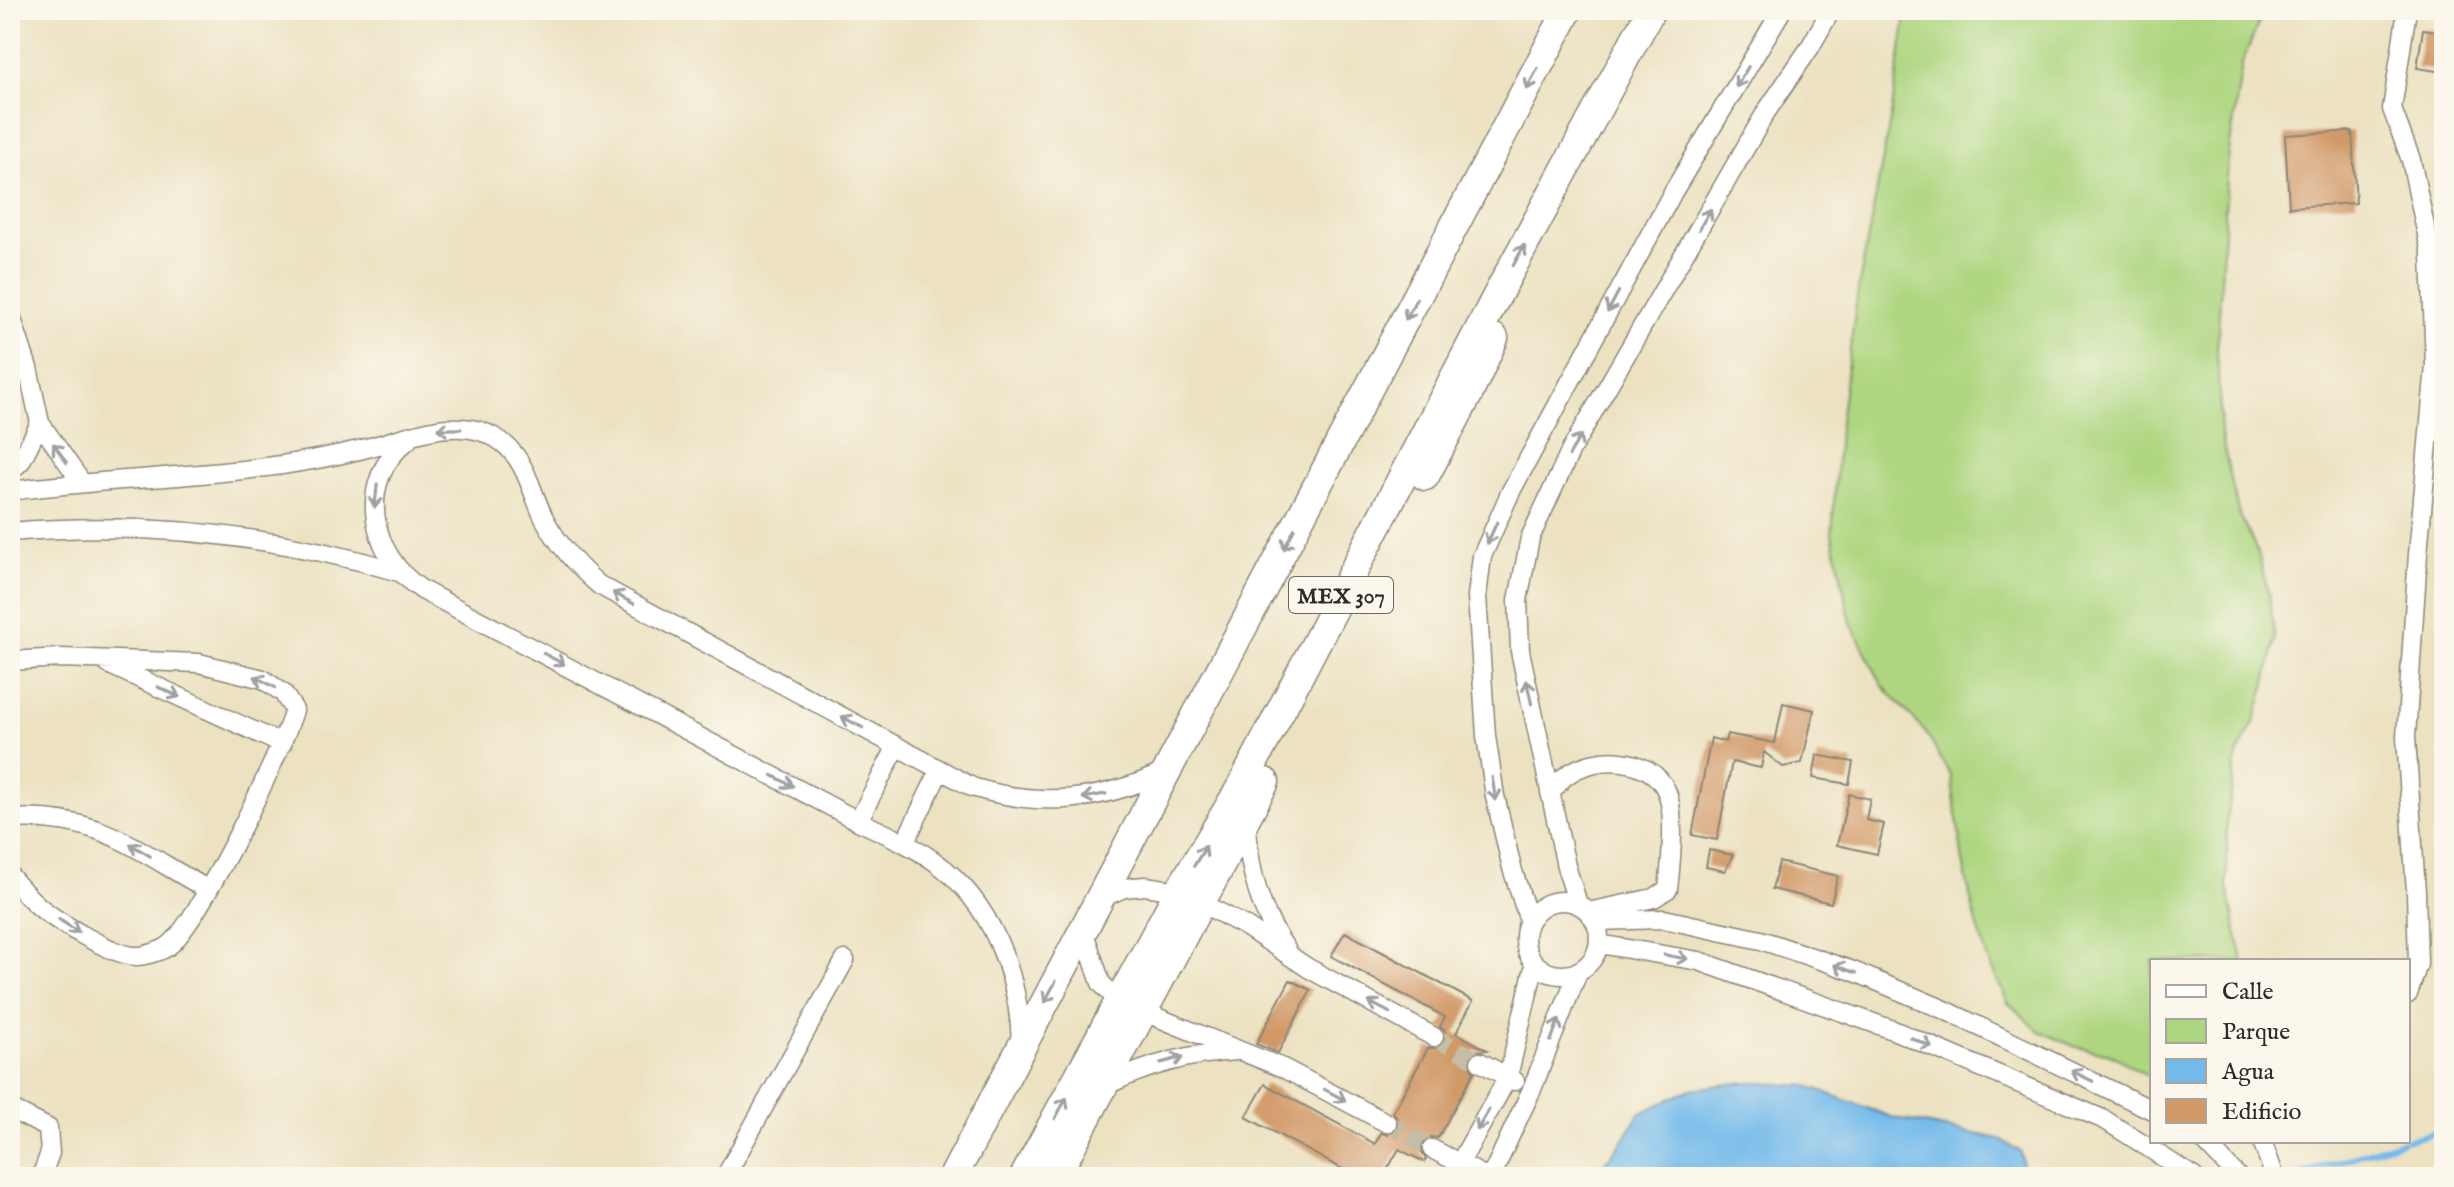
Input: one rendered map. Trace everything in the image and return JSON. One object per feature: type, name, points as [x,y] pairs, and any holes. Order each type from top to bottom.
[{"type":"highway","name":"MEX 307","points":[[953,1177],[1568,10]]},
{"type":"highway","name":"MEX 307","points":[[1190,897],[1241,787],[1502,286],[1651,10]]},
{"type":"highway","points":[[1024,1177],[1131,1007],[1190,897],[1247,816],[1481,368],[1499,324],[1502,286]]},
{"type":"highway","points":[[1055,1177],[1103,1087],[1131,1007]]},
{"type":"street","points":[[1578,972],[1555,975],[1535,963],[1525,943],[1529,921],[1512,868],[1495,796],[1486,736],[1477,596],[1482,556],[1511,491],[1673,192],[1782,10]]},
{"type":"street","points":[[1432,1149],[1455,1170],[1488,1177],[1532,1089],[1578,972],[1595,955],[1599,944],[1566,866],[1520,651],[1518,600],[1530,538],[1571,450],[1766,112],[1809,49],[1831,10]]},
{"type":"street","points":[[2407,10],[2392,109],[2411,160],[2431,254],[2435,366],[2406,737],[2418,964],[2410,988]]},
{"type":"street","points":[[10,313],[19,369],[40,423],[82,483]]},
{"type":"street","points":[[10,472],[21,461],[40,423]]},
{"type":"street","points":[[10,491],[262,469],[351,452],[441,428],[468,429],[496,438],[508,446],[525,469],[544,518],[566,553],[599,585],[972,787],[1041,801],[1091,798],[1117,792],[1167,771]]},
{"type":"street","points":[[417,434],[389,459],[378,482],[375,498],[377,531],[399,572],[422,590],[858,821],[905,842],[937,863],[955,879],[986,918],[1006,960],[1013,981],[1021,1047]]},
{"type":"street","points":[[10,532],[89,528],[198,531],[300,546],[399,572]]},
{"type":"street","points":[[10,661],[61,658],[199,663],[263,679],[283,693],[294,710],[253,806],[194,913],[168,947],[136,957],[92,941],[35,903],[10,876]]},
{"type":"street","points":[[98,659],[282,744]]},
{"type":"street","points":[[858,821],[897,746]]},
{"type":"street","points":[[1550,793],[1568,774],[1595,763],[1610,762],[1625,762],[1650,770],[1666,789],[1671,809],[1668,889],[1654,898],[1587,912]]},
{"type":"street","points":[[905,842],[940,770]]},
{"type":"street","points":[[1247,816],[1249,852],[1256,888],[1271,924],[1292,958]]},
{"type":"street","points":[[10,819],[55,819],[103,830],[207,889]]},
{"type":"street","points":[[1099,899],[1124,888],[1145,886],[1190,897],[1434,1037]]},
{"type":"street","points":[[1529,921],[1545,905],[1556,901],[1587,912],[1664,919],[1774,944],[1853,971],[1947,1011],[2150,1109]]},
{"type":"street","points":[[1083,930],[1101,983],[1131,1007],[1283,1068],[1387,1123]]},
{"type":"street","points":[[1599,944],[1699,961],[1893,1030],[2105,1120],[2194,1177]]},
{"type":"street","points":[[725,1177],[845,960]]},
{"type":"street","points":[[1455,1170],[1508,1077],[1535,963]]},
{"type":"street","points":[[1103,1087],[1173,1059],[1245,1051]]},
{"type":"street","points":[[1480,1062],[1532,1089]]},
{"type":"street","points":[[10,1109],[48,1128],[50,1153],[41,1177]]},
{"type":"street","points":[[2206,1143],[2237,1176]]},
{"type":"street","points":[[2265,1149],[2275,1177]]},
{"type":"green space","points":[[1907,10],[2264,10],[2242,63],[2228,160],[2217,350],[2221,435],[2238,511],[2258,553],[2269,596],[2275,640],[2254,723],[2237,755],[2227,819],[2227,886],[2243,959],[2150,959],[2150,1077],[2110,1054],[2076,1047],[2039,1031],[2008,1003],[1988,961],[1973,909],[1951,776],[1926,733],[1882,685],[1851,623],[1832,534],[1839,428],[1858,290],[1892,110]]},
{"type":"water","points":[[1745,1082],[1808,1086],[1894,1118],[2000,1139],[2021,1152],[2022,1165],[2010,1174],[1994,1177],[1599,1177],[1601,1167],[1622,1143],[1639,1114],[1691,1089]]},
{"type":"building","points":[[2423,29],[2444,32],[2444,72],[2417,68]]},
{"type":"building","points":[[2352,131],[2356,203],[2289,207],[2285,135]]},
{"type":"building","points":[[1783,703],[1814,710],[1802,763],[1783,767],[1764,752],[1761,768],[1732,762],[1717,840],[1692,835],[1711,738],[1725,742],[1727,734],[1775,743]]},
{"type":"building","points":[[1817,755],[1853,762],[1849,784],[1813,778]]},
{"type":"building","points":[[1849,794],[1870,799],[1866,820],[1884,824],[1877,854],[1837,845]]},
{"type":"building","points":[[1709,850],[1733,855],[1725,871],[1706,867]]},
{"type":"building","points":[[1779,862],[1838,876],[1831,903],[1772,889]]},
{"type":"building","points":[[1345,932],[1473,1001],[1456,1033],[1487,1050],[1474,1051],[1470,1056],[1468,1063],[1474,1072],[1438,1138],[1431,1137],[1422,1143],[1420,1150],[1426,1159],[1424,1162],[1399,1149],[1383,1177],[1357,1177],[1246,1117],[1265,1084],[1375,1144],[1381,1133],[1388,1135],[1397,1129],[1399,1122],[1393,1112],[1428,1048],[1440,1048],[1445,1042],[1445,1031],[1440,1027],[1445,1017],[1331,956]]},
{"type":"building","points":[[1290,980],[1311,990],[1278,1053],[1256,1044]]},
{"type":"waterway","points":[[2410,1139],[2444,1130]]},
{"type":"waterway","points":[[2292,1177],[2396,1143]]},
{"type":"tunnel","points":[[1434,1037],[1480,1062]]},
{"type":"tunnel","points":[[1387,1123],[1432,1149]]}]
